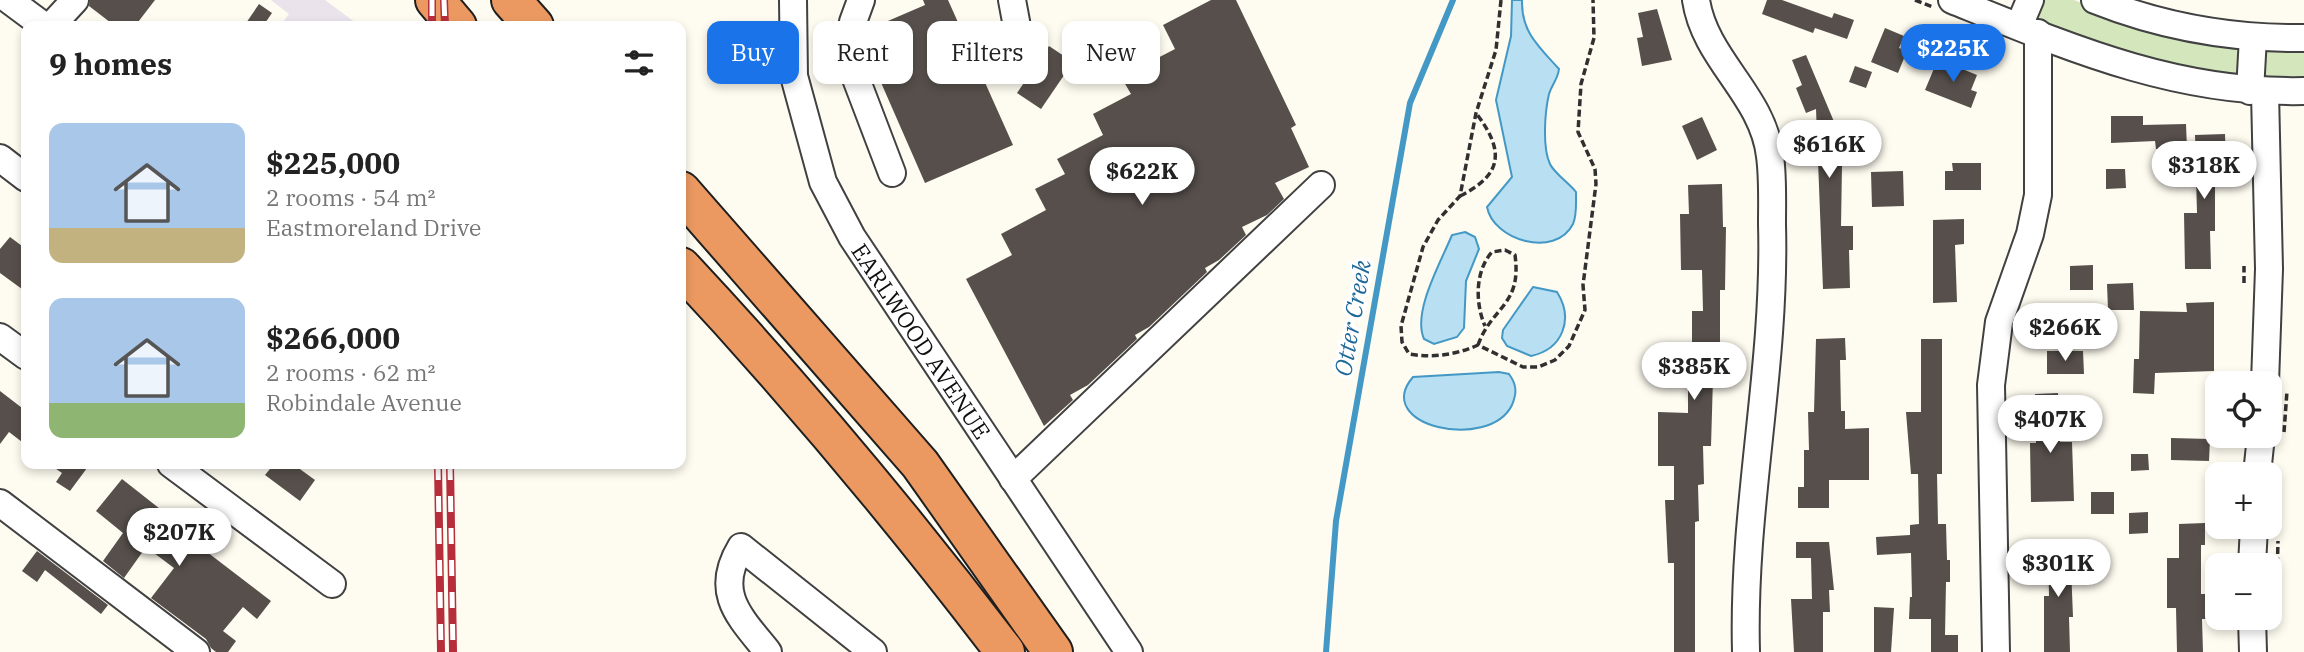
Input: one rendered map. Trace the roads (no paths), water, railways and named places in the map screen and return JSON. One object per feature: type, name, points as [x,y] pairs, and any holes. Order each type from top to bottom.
[{"type":"highway","points":[[435,0],[453,21]]},
{"type":"highway","points":[[511,0],[530,21]]},
{"type":"highway","points":[[686,197],[920,464],[1053,652]]},
{"type":"highway","points":[[686,272],[762,354],[916,535],[1005,652]]},
{"type":"highway","points":[[762,354],[851,485],[975,652]]},
{"type":"street","points":[[9,0],[37,21]]},
{"type":"street","points":[[56,21],[75,0]]},
{"type":"street","name":"EARLWOOD AVENUE","points":[[793,0],[794,76],[822,182],[852,237],[1129,652]]},
{"type":"street","points":[[861,0],[853,22],[847,55],[891,173]]},
{"type":"street","points":[[1012,0],[1016,21]]},
{"type":"street","points":[[1696,0],[1708,39],[1759,116],[1771,162],[1773,296],[1769,356],[1747,540],[1746,652]]},
{"type":"street","points":[[1996,652],[1991,385],[1999,322],[2030,234],[2038,195],[2028,30],[2030,0]]},
{"type":"street","points":[[2095,0],[2183,28],[2253,37],[2304,38]]},
{"type":"street","points":[[1960,1],[2028,30],[2147,72],[2257,92],[2304,91]]},
{"type":"street","points":[[2253,37],[2269,269],[2265,371]]},
{"type":"street","points":[[0,158],[21,174]]},
{"type":"street","points":[[1013,480],[1321,185]]},
{"type":"street","points":[[0,337],[21,352]]},
{"type":"street","points":[[178,469],[332,584]]},
{"type":"street","points":[[0,503],[196,652]]},
{"type":"street","points":[[768,652],[732,607],[729,566],[740,547],[873,652]]},
{"type":"street","points":[[2252,630],[2253,652]]},
{"type":"water","points":[[1512,0],[1522,0],[1522,11],[1528,30],[1538,46],[1559,69],[1548,101],[1545,129],[1547,157],[1552,167],[1576,192],[1573,224],[1564,235],[1553,241],[1539,243],[1512,236],[1500,229],[1487,207],[1512,177],[1496,100],[1511,36]]},
{"type":"water","points":[[1465,232],[1475,237],[1479,249],[1466,281],[1464,328],[1457,337],[1434,344],[1424,339],[1421,328],[1425,301],[1452,235]]},
{"type":"water","points":[[1533,287],[1557,292],[1565,312],[1565,322],[1558,340],[1551,347],[1531,356],[1507,346],[1502,338],[1503,330]]},
{"type":"water","points":[[1499,372],[1509,374],[1512,378],[1514,401],[1499,419],[1481,427],[1459,430],[1438,427],[1420,420],[1408,409],[1404,394],[1413,377]]},
{"type":"waterway","name":"Otter Creek","points":[[1326,652],[1336,521],[1410,103],[1453,0]]},
{"type":"railway","points":[[432,0],[432,21]]},
{"type":"railway","points":[[444,0],[445,21]]},
{"type":"railway","points":[[438,469],[441,652]]},
{"type":"railway","points":[[450,469],[453,652]]}]
